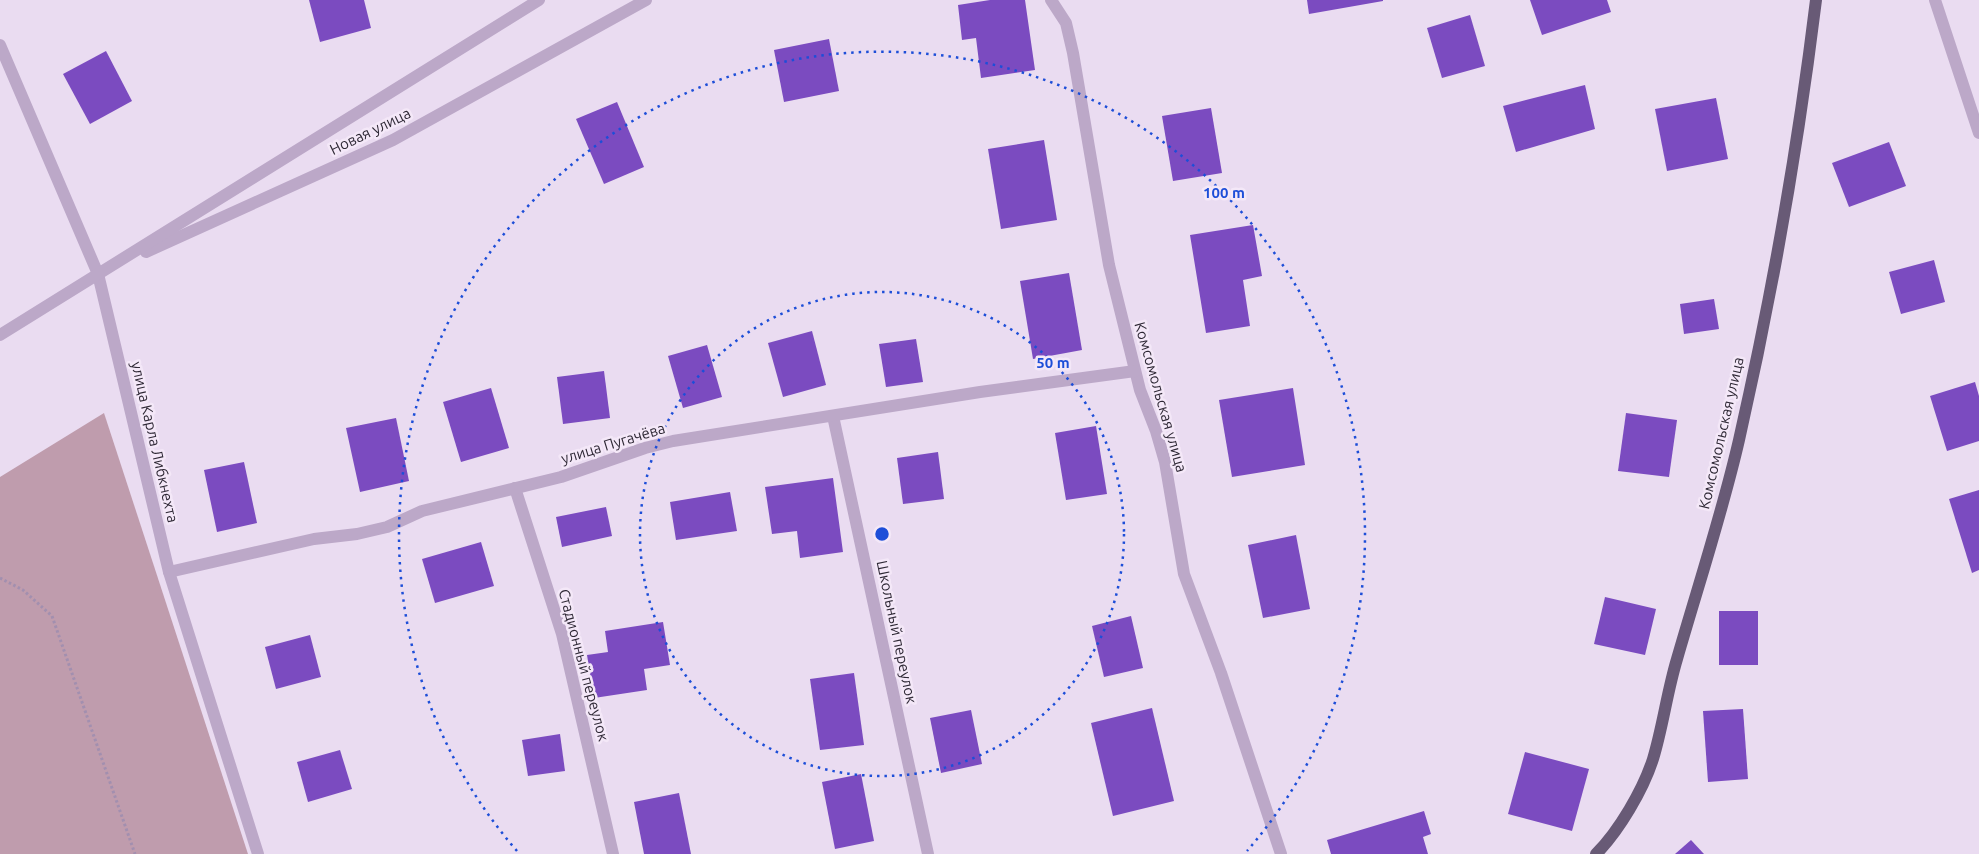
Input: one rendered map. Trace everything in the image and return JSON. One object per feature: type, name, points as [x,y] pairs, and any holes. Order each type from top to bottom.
[{"type":"main road","name":"Комсомольская улица","points":[[1596,854],[1606,844],[1629,810],[1652,760],[1676,662],[1710,549],[1739,440],[1785,206],[1816,0]]},
{"type":"street","name":"Новая улица","points":[[0,335],[539,0]]},
{"type":"street","name":"Новая улица","points":[[98,274],[393,140],[646,0]]},
{"type":"street","name":"Комсомольская улица","points":[[1052,0],[1066,24],[1073,53],[1109,265],[1135,371],[1165,462],[1184,574],[1221,673],[1281,854]]},
{"type":"street","points":[[1935,0],[1979,133]]},
{"type":"street","name":"улица Карла Либкнехта","points":[[0,45],[3,57],[98,274],[169,572],[258,854]]},
{"type":"street","name":"улица Пугачёва","points":[[169,572],[314,539],[357,534],[379,529],[422,511],[560,477],[645,448],[673,441],[980,392],[1135,371]]},
{"type":"street","name":"Школьный переулок","points":[[833,416],[928,854]]},
{"type":"street","name":"Стадионный переулок","points":[[515,488],[564,642],[613,854]]},
{"type":"path","points":[[0,578],[23,590],[52,616],[135,854]]},
{"type":"shaded area","points":[[104,413],[248,854],[0,854],[0,477]]},
{"type":"building","points":[[309,0],[364,0],[371,28],[320,42]]},
{"type":"building","points":[[990,0],[1025,0],[1035,70],[981,78],[976,38],[962,40],[958,5]]},
{"type":"building","points":[[1307,0],[1383,0],[1383,1],[1309,14]]},
{"type":"building","points":[[1530,0],[1607,0],[1611,12],[1542,35]]},
{"type":"building","points":[[1470,15],[1485,66],[1442,78],[1427,28]]},
{"type":"building","points":[[829,39],[839,91],[784,102],[774,50]]},
{"type":"building","points":[[106,51],[132,101],[90,124],[63,74]]},
{"type":"building","points":[[1585,85],[1595,129],[1516,152],[1503,106]]},
{"type":"building","points":[[1716,98],[1728,159],[1667,171],[1655,109]]},
{"type":"building","points":[[617,102],[644,167],[604,184],[576,119]]},
{"type":"building","points":[[1211,108],[1222,173],[1173,181],[1162,116]]},
{"type":"building","points":[[1044,140],[1057,220],[1001,229],[988,149]]},
{"type":"building","points":[[1889,142],[1906,186],[1849,207],[1832,163]]},
{"type":"building","points":[[1253,225],[1262,276],[1243,280],[1250,326],[1206,333],[1190,235]]},
{"type":"building","points":[[1934,260],[1945,302],[1901,314],[1889,272]]},
{"type":"building","points":[[1069,273],[1082,350],[1033,359],[1020,281]]},
{"type":"building","points":[[1714,299],[1719,329],[1684,334],[1680,304]]},
{"type":"building","points":[[812,331],[826,385],[783,397],[768,343]]},
{"type":"building","points":[[916,339],[923,382],[886,387],[879,344]]},
{"type":"building","points":[[707,345],[722,397],[683,408],[668,356]]},
{"type":"building","points":[[604,371],[610,418],[563,424],[557,377]]},
{"type":"building","points":[[1975,382],[1979,396],[1979,441],[1947,451],[1930,396]]},
{"type":"building","points":[[491,388],[509,448],[461,462],[443,402]]},
{"type":"building","points":[[1293,388],[1305,465],[1232,477],[1219,400]]},
{"type":"building","points":[[1626,413],[1677,420],[1669,477],[1618,471]]},
{"type":"building","points":[[396,418],[409,481],[360,492],[346,428]]},
{"type":"building","points":[[1096,426],[1107,494],[1066,500],[1055,433]]},
{"type":"building","points":[[938,452],[944,499],[903,504],[897,458]]},
{"type":"building","points":[[244,462],[257,523],[217,532],[204,470]]},
{"type":"building","points":[[833,478],[843,552],[800,558],[797,531],[772,534],[765,487]]},
{"type":"building","points":[[1979,490],[1979,570],[1972,573],[1949,499]]},
{"type":"building","points":[[730,492],[737,531],[676,540],[670,502]]},
{"type":"building","points":[[606,507],[612,536],[562,547],[556,517]]},
{"type":"building","points":[[1296,535],[1310,609],[1263,618],[1248,545]]},
{"type":"building","points":[[481,542],[494,586],[435,603],[422,559]]},
{"type":"building","points":[[1605,597],[1656,609],[1645,655],[1594,644]]},
{"type":"building","points":[[1719,611],[1758,611],[1758,665],[1719,665]]},
{"type":"building","points":[[1131,616],[1143,668],[1104,677],[1092,626]]},
{"type":"building","points":[[663,622],[670,665],[644,669],[647,690],[594,698],[587,655],[608,652],[605,631]]},
{"type":"building","points":[[310,635],[321,677],[276,689],[265,647]]},
{"type":"building","points":[[854,673],[864,745],[820,750],[810,679]]},
{"type":"building","points":[[1152,708],[1174,801],[1113,816],[1091,723]]},
{"type":"building","points":[[1743,709],[1748,779],[1708,782],[1703,711]]},
{"type":"building","points":[[971,710],[982,764],[941,773],[930,718]]},
{"type":"building","points":[[560,734],[565,771],[528,776],[522,740]]},
{"type":"building","points":[[340,750],[352,789],[308,802],[297,762]]},
{"type":"building","points":[[1525,752],[1589,769],[1572,831],[1508,814]]},
{"type":"building","points":[[861,774],[874,841],[835,849],[822,782]]},
{"type":"building","points":[[679,793],[691,854],[644,854],[634,802]]},
{"type":"building","points":[[1424,811],[1431,834],[1423,837],[1428,854],[1331,854],[1327,840]]},
{"type":"building","points":[[1691,840],[1704,854],[1675,854]]}]
